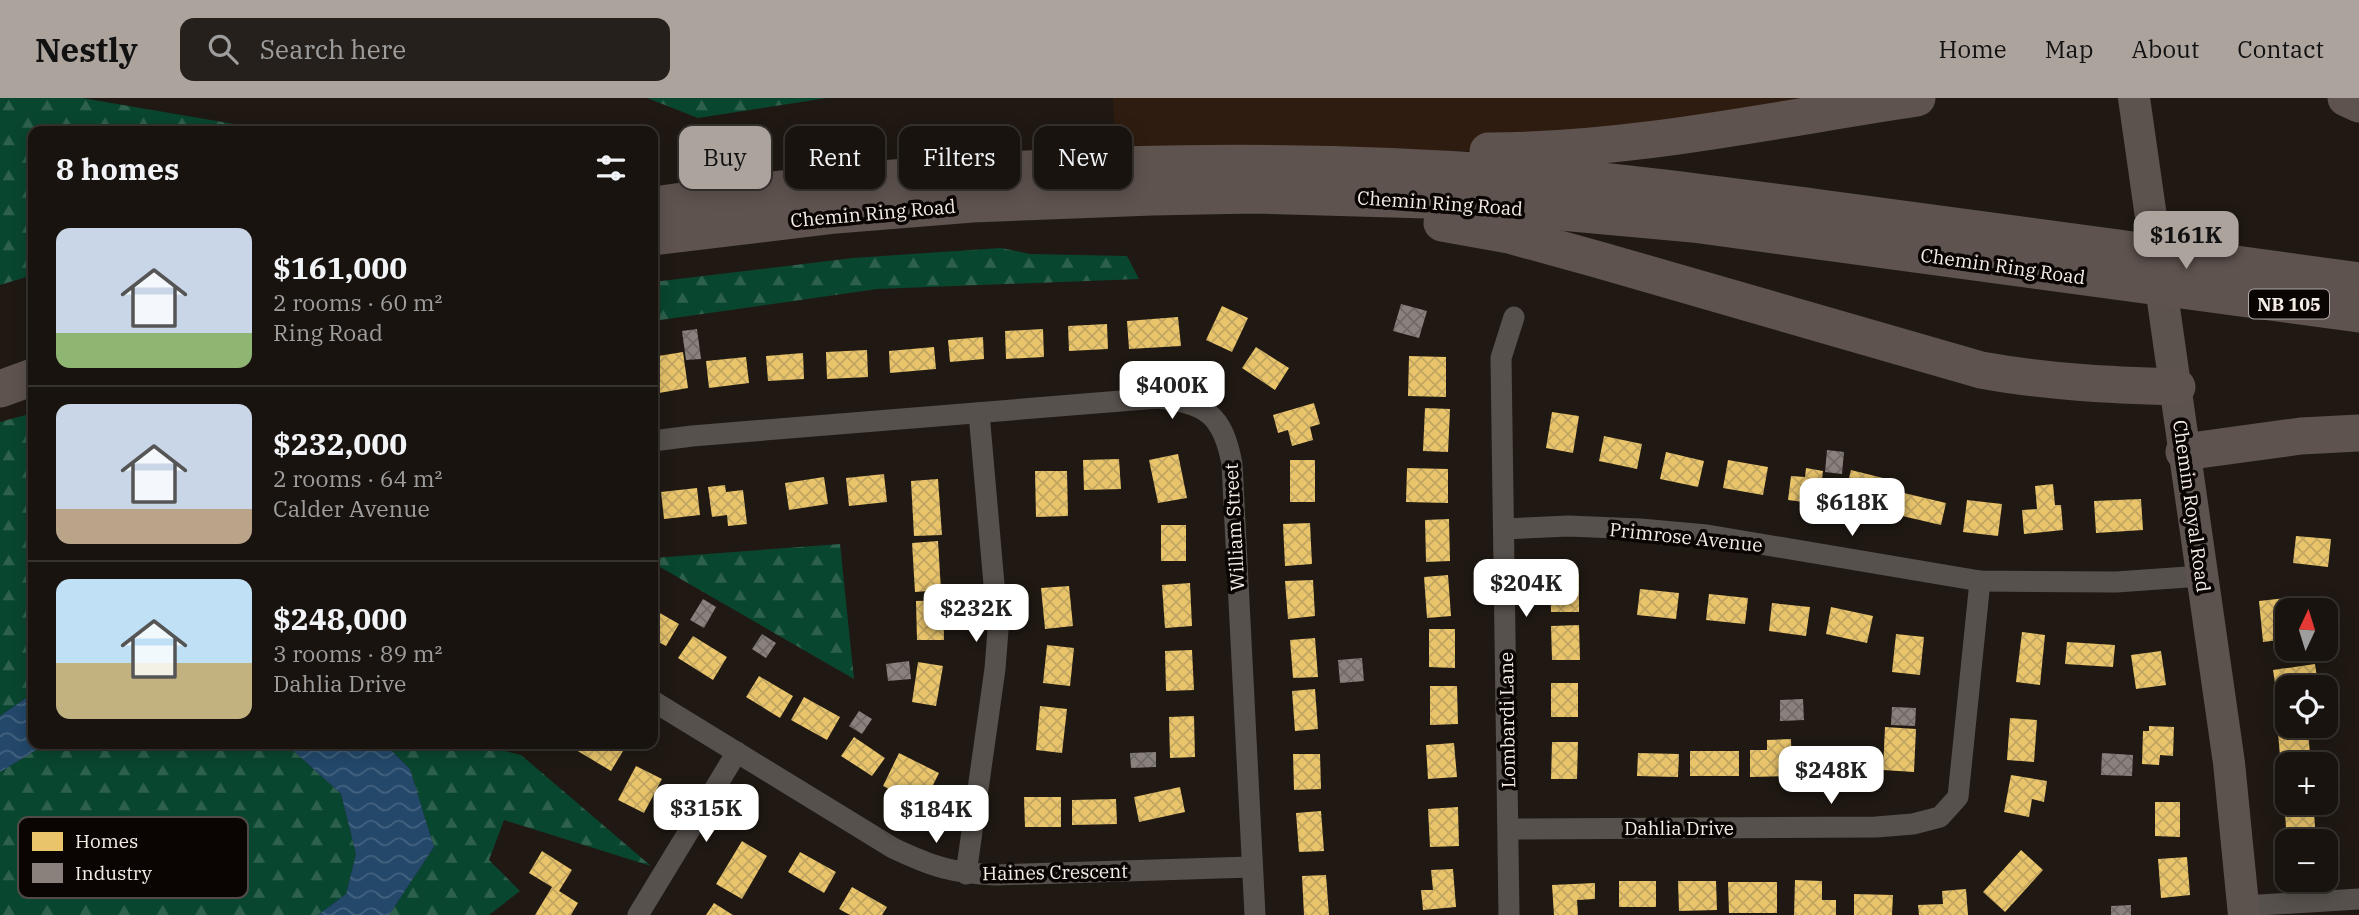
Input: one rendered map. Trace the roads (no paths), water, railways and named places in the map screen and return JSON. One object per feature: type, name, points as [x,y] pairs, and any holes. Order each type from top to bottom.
[{"type":"highway","points":[[1132,163],[1262,150],[1506,151],[1569,147],[1666,137],[1917,98]]},
{"type":"highway","points":[[2346,98],[2359,104]]},
{"type":"highway","name":"Chemin Ring Road","points":[[1132,165],[1282,162],[1521,174],[1715,194],[2095,262]]},
{"type":"highway","name":"Chemin Ring Road","points":[[658,204],[728,194],[903,177],[1034,170]]},
{"type":"highway","name":"Chemin Ring Road","points":[[658,236],[836,215],[972,204],[1215,196],[1427,200],[2095,262]]},
{"type":"highway","points":[[972,204],[1382,216],[1473,227],[1596,259],[1980,370],[2078,384],[2176,387]]},
{"type":"highway","name":"NB 105","points":[[2095,262],[2217,278],[2359,281]]},
{"type":"highway","name":"NB 105","points":[[2217,278],[2359,314]]},
{"type":"highway","points":[[2184,452],[2301,436],[2359,433]]},
{"type":"main road","name":"Chemin Royal Road","points":[[2134,98],[2229,764],[2243,910]]},
{"type":"street","name":"Lombardi Lane","points":[[1509,915],[1501,358],[1514,317]]},
{"type":"street","name":"William Street","points":[[658,441],[692,436],[1157,398],[1184,401],[1210,413],[1227,438],[1232,464],[1255,915]]},
{"type":"street","points":[[966,874],[998,630],[979,413]]},
{"type":"street","name":"Primrose Avenue","points":[[1504,529],[1569,526],[1707,535],[1980,582],[2116,582],[2202,576]]},
{"type":"street","name":"Dahlia Drive","points":[[1509,829],[1876,827],[1913,824],[1940,817],[1958,797],[1980,582]]},
{"type":"street","name":"Haines Crescent","points":[[658,704],[893,848],[932,866],[966,874],[1251,867]]},
{"type":"street","points":[[638,915],[737,752]]},
{"type":"street","points":[[2243,910],[2359,899]]},
{"type":"water","points":[[28,696],[28,749],[38,749],[0,772],[0,716]]},
{"type":"water","points":[[292,749],[390,749],[410,769],[434,847],[389,915],[318,915],[346,894],[356,854],[341,794]]}]
